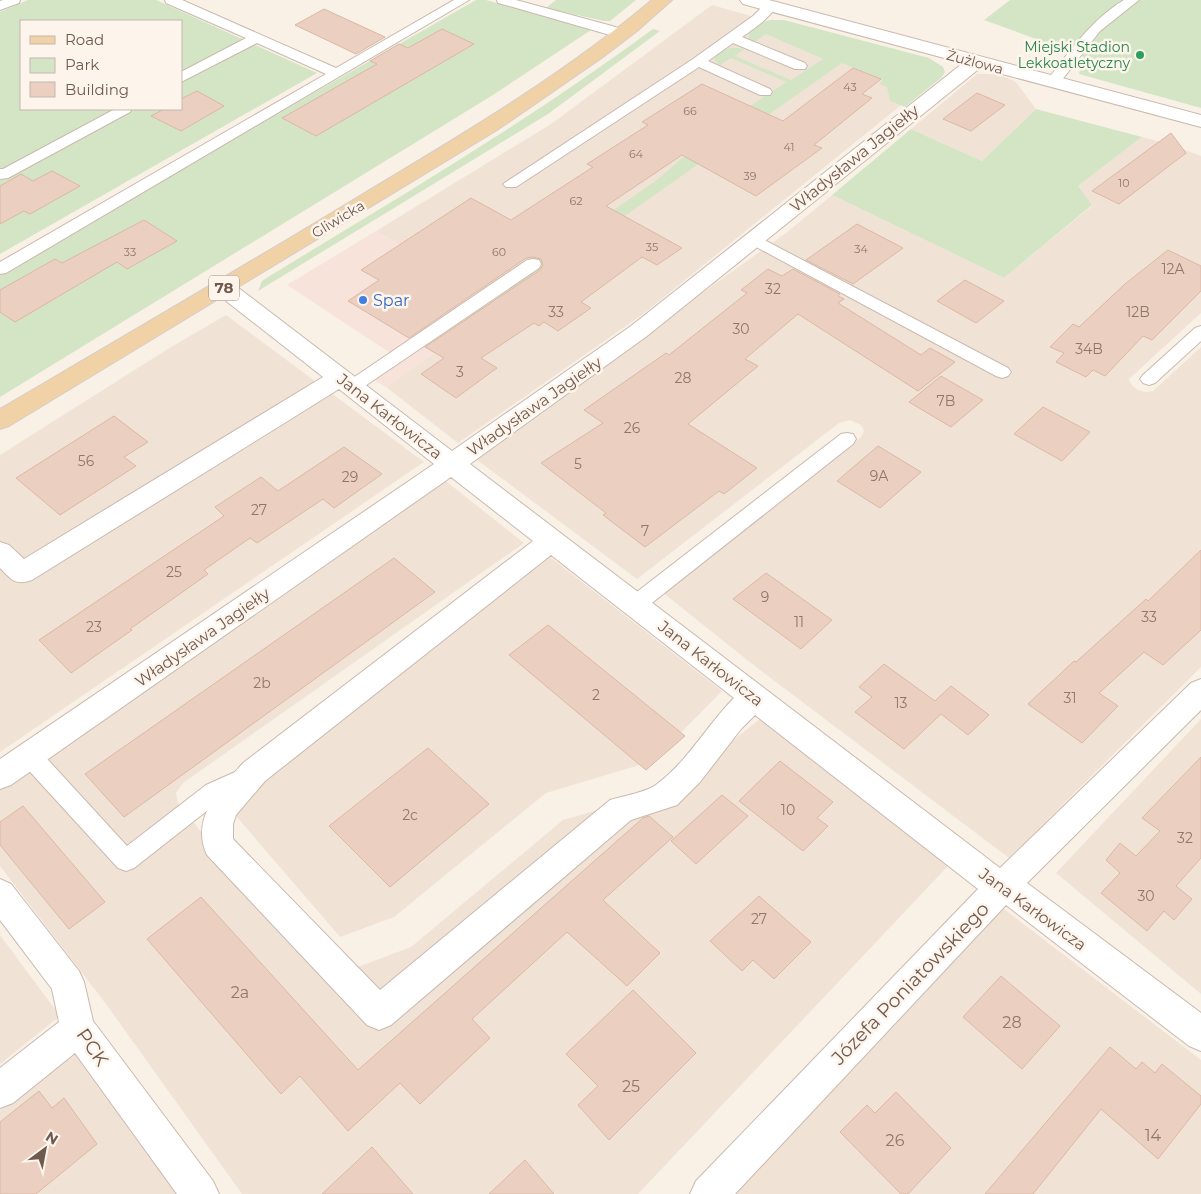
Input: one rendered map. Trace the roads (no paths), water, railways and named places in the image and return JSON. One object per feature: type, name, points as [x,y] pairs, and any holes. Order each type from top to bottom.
[{"type":"main road","name":"Gliwicka","points":[[0,420],[224,288],[447,152],[573,70],[664,0]]},
{"type":"street","name":"Żużlowa","points":[[749,0],[1201,121]]},
{"type":"street","name":"Władysława Jagiełły","points":[[0,776],[452,464],[639,330],[976,62]]},
{"type":"street","name":"Jana Karłowicza","points":[[224,288],[636,604],[988,878],[1018,895],[1201,1034]]},
{"type":"street","points":[[0,552],[22,573],[347,382]]},
{"type":"street","points":[[552,540],[254,772],[226,805],[217,819],[214,832],[218,845],[379,1013],[621,810],[666,796],[689,773],[731,720],[755,696]]},
{"type":"street","name":"Józefa Poniatowskiego","points":[[708,1194],[1003,886],[1201,691]]},
{"type":"street","name":"PCK","points":[[0,894],[67,982],[78,1029],[200,1194]]},
{"type":"street","points":[[0,1090],[78,1029]]},
{"type":"lane","points":[[0,6],[14,0]]},
{"type":"lane","points":[[171,0],[335,73]]},
{"type":"lane","points":[[0,268],[463,0]]},
{"type":"lane","points":[[503,0],[541,13],[622,34]]},
{"type":"lane","points":[[1053,82],[1095,28],[1115,11],[1133,0]]},
{"type":"lane","points":[[511,184],[698,62],[732,38],[771,6]]},
{"type":"lane","points":[[182,77],[256,38]]},
{"type":"lane","points":[[732,38],[800,66]]},
{"type":"lane","points":[[698,62],[765,92]]},
{"type":"lane","points":[[0,173],[3,175],[123,110]]},
{"type":"lane","points":[[753,239],[1002,372]]},
{"type":"lane","points":[[347,382],[533,264]]},
{"type":"lane","points":[[1149,378],[1201,332]]},
{"type":"lane","points":[[636,604],[846,439]]},
{"type":"lane","points":[[30,756],[126,862],[214,792],[254,772]]},
{"type":"place","name":"Miejski Stadion Lekkoatletyczny","points":[[1140,55]]},
{"type":"place","name":"Spar","points":[[363,300]]}]
